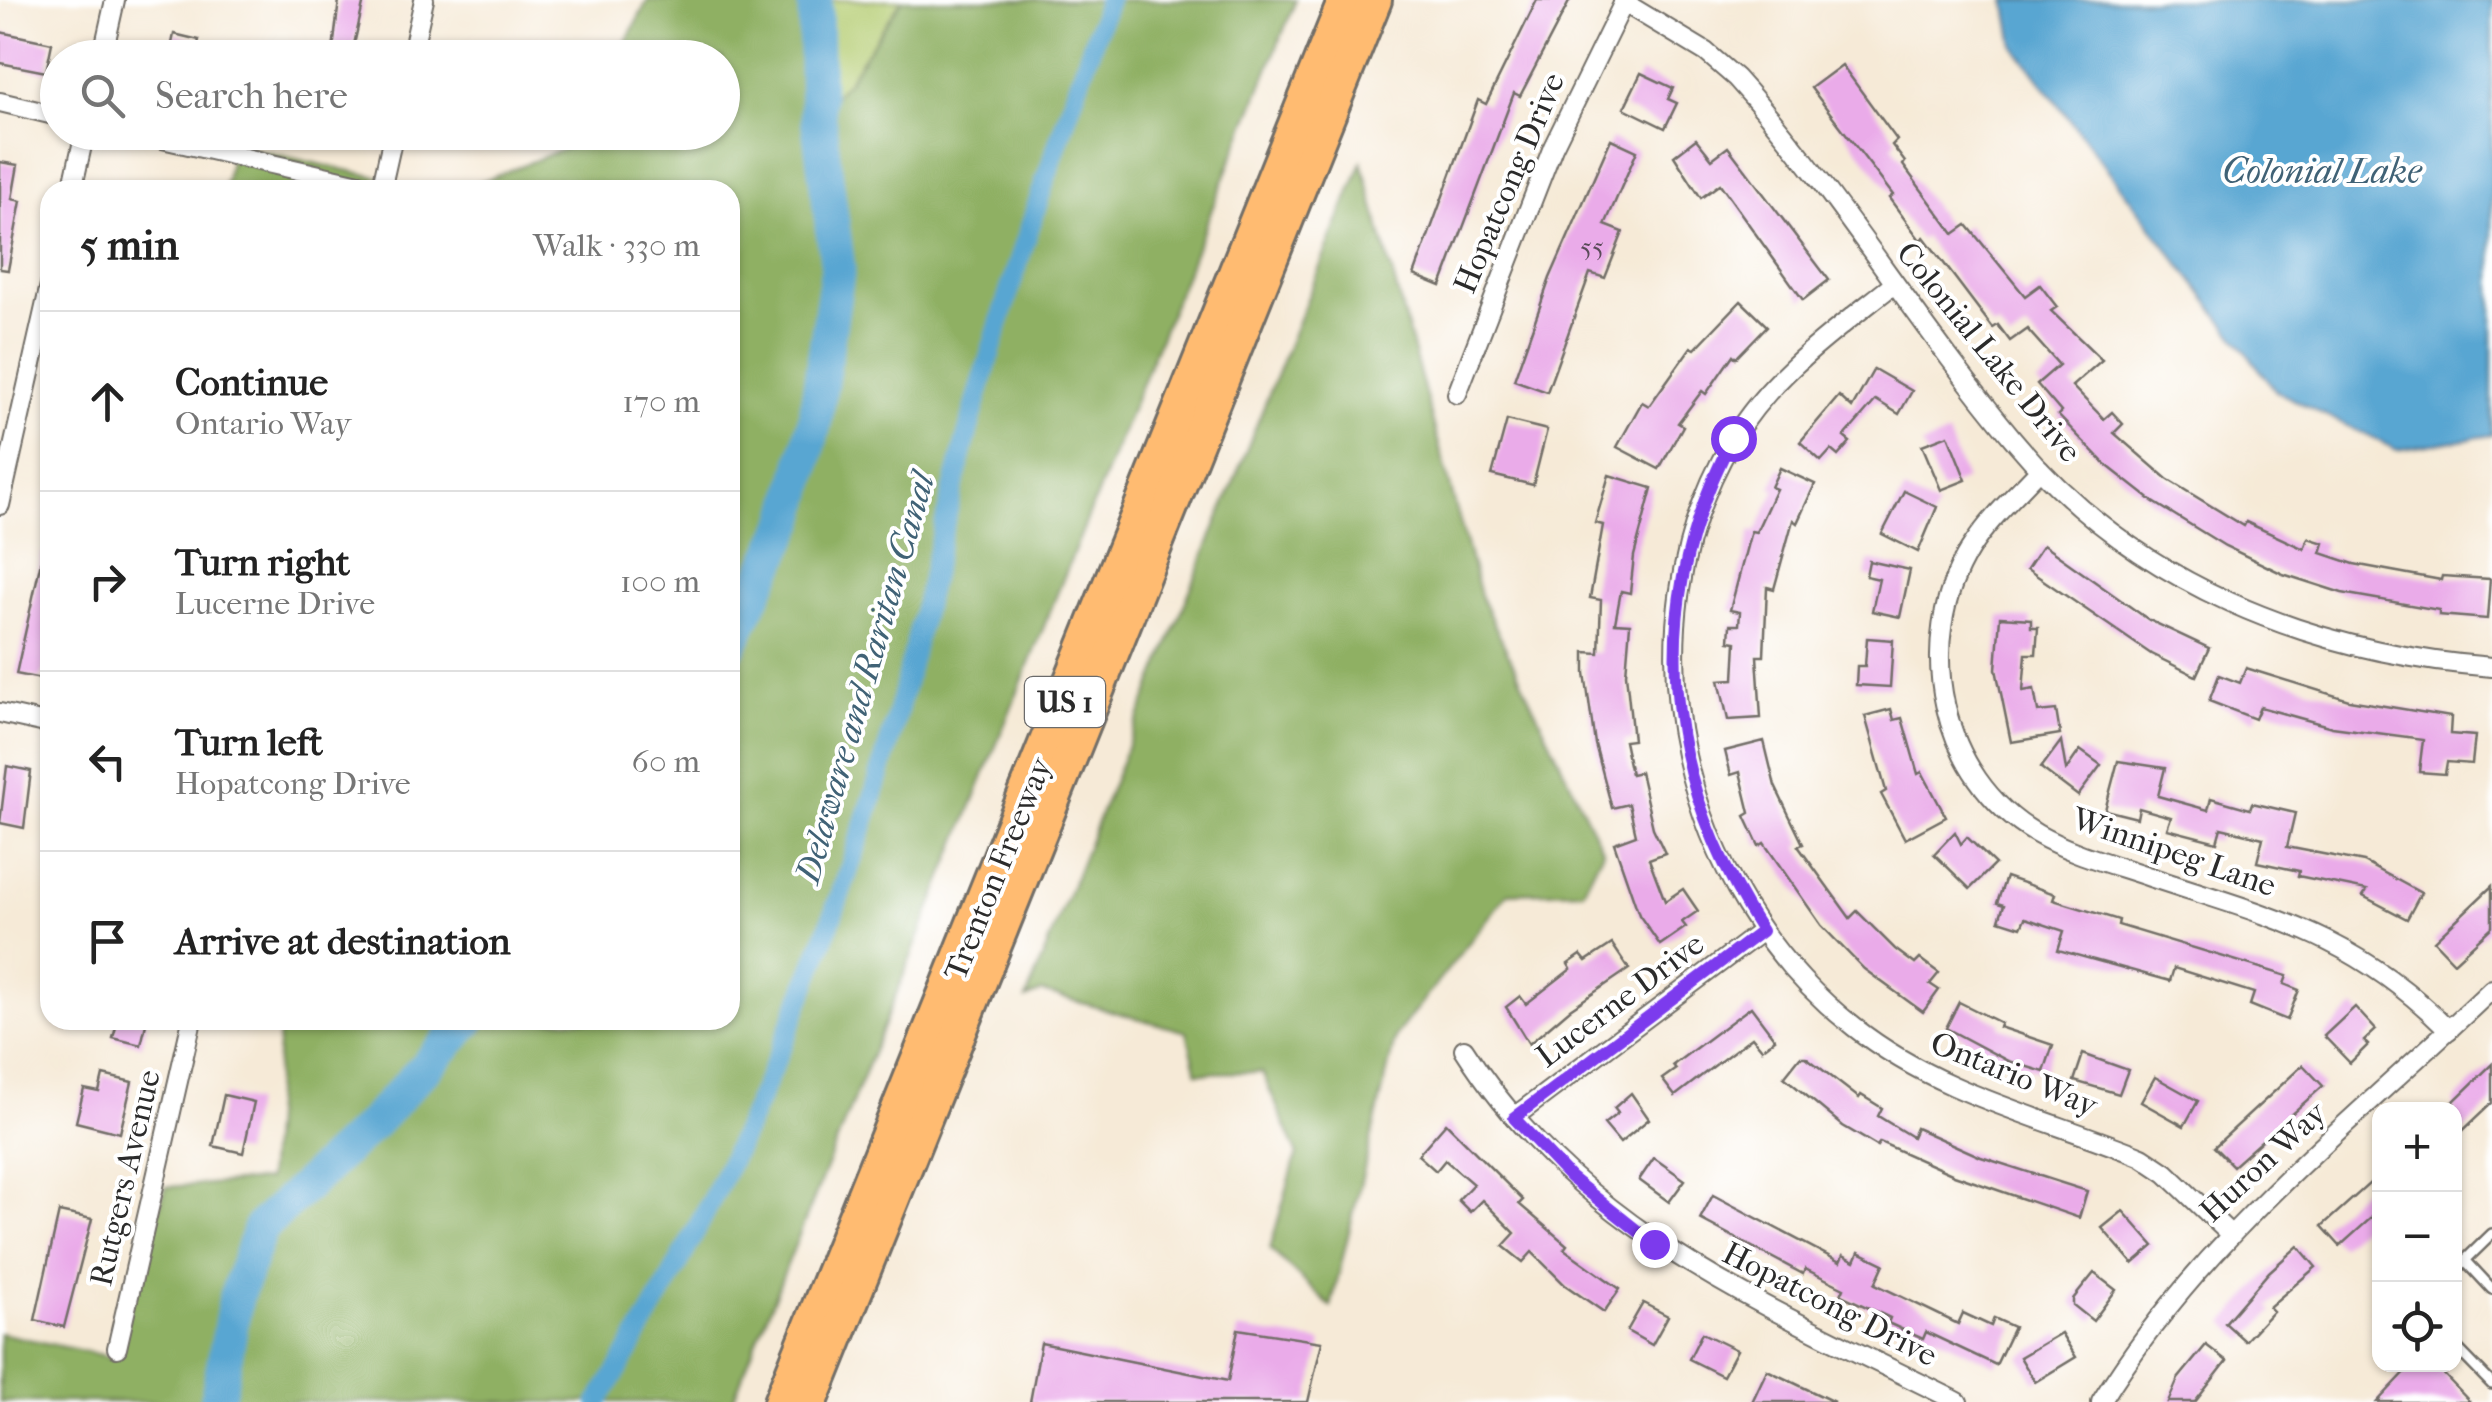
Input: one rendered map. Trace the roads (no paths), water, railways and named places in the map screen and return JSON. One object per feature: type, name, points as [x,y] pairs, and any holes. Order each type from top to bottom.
[{"type":"highway","name":"Trenton Freeway","points":[[780,1402],[1346,0]]},
{"type":"highway","name":"Trenton Freeway","points":[[810,1402],[1375,0]]},
{"type":"street","points":[[106,40],[115,0]]},
{"type":"street","points":[[415,40],[424,0]]},
{"type":"street","name":"Colonial Lake Drive","points":[[1624,1],[1706,52],[1736,78],[2040,469],[2103,526],[2150,560],[2252,614],[2361,650],[2492,667]]},
{"type":"street","name":"Hopatcong Drive","points":[[1457,394],[1546,162],[1624,1]]},
{"type":"street","points":[[0,102],[40,112]]},
{"type":"street","points":[[74,180],[80,150]]},
{"type":"street","points":[[209,150],[338,180]]},
{"type":"street","points":[[383,180],[390,150]]},
{"type":"street","name":"Ontario Way","points":[[1894,284],[1789,370],[1759,402],[1712,478],[1686,557],[1675,655],[1685,754],[1715,848],[1762,931],[1814,993],[1894,1056],[1978,1099],[2142,1158],[2166,1172],[2230,1234]]},
{"type":"street","points":[[0,505],[40,329]]},
{"type":"street","name":"Winnipeg Lane","points":[[2040,469],[1970,550],[1944,610],[1940,642],[1945,708],[1968,764],[1984,788],[2032,832],[2061,847],[2334,942],[2408,989],[2449,1030]]},
{"type":"street","points":[[0,713],[40,722]]},
{"type":"street","name":"Lucerne Drive","points":[[1514,1118],[1762,931]]},
{"type":"street","name":"Huron Way","points":[[2101,1402],[2174,1294],[2230,1234],[2492,988]]},
{"type":"street","name":"Rutgers Avenue","points":[[117,1348],[190,1030]]},
{"type":"street","name":"Hopatcong Drive","points":[[1464,1049],[1514,1118],[1570,1177],[1654,1244],[1706,1275],[1958,1402]]},
{"type":"lane","points":[[2462,1263],[2492,1234]]},
{"type":"lane","points":[[2465,1260],[2492,1289]]},
{"type":"lane","points":[[2462,1354],[2492,1384]]},
{"type":"water","name":"Colonial Lake","points":[[2006,0],[2492,0],[2492,435],[2397,450],[2276,391],[2014,46]]},
{"type":"waterway","points":[[740,624],[790,520],[815,420],[838,268],[817,110],[815,0]]},
{"type":"waterway","name":"Delaware and Raritan Canal","points":[[598,1402],[715,1192],[813,969],[895,723],[983,377],[1108,0]]},
{"type":"waterway","points":[[217,1402],[236,1297],[260,1228],[374,1122],[460,1030]]}]
